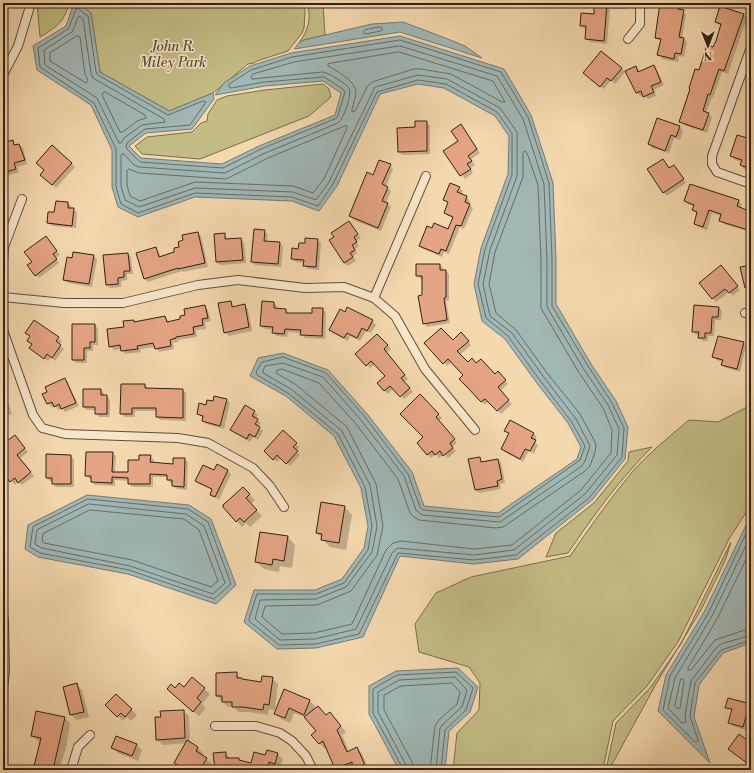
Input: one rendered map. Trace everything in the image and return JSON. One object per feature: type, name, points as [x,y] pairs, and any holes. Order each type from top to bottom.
[{"type":"street","points":[[3,75],[18,46],[31,3]]},
{"type":"street","points":[[628,39],[640,24],[640,3]]},
{"type":"street","points":[[751,47],[747,68],[712,156],[712,164],[717,172],[751,184]]},
{"type":"street","points":[[374,298],[426,176]]},
{"type":"street","points":[[3,262],[4,247],[22,199]]},
{"type":"street","points":[[3,296],[64,303],[123,303],[198,285],[238,280],[305,288],[344,287],[374,298],[395,316],[425,369],[475,430]]},
{"type":"street","points":[[3,327],[32,415],[42,428],[65,434],[178,438],[208,443],[253,468],[270,486],[284,507]]},
{"type":"street","points":[[3,619],[5,670],[3,689]]},
{"type":"street","points":[[215,726],[256,726],[280,733],[292,741],[306,756],[313,770]]},
{"type":"street","points":[[71,770],[78,747],[90,735]]},
{"type":"green space","points":[[37,3],[70,3],[59,24],[40,37]]},
{"type":"green space","name":"John R. Miley Park","points":[[78,3],[303,3],[305,10],[304,28],[302,33],[288,51],[248,64],[213,93],[169,111],[100,72],[91,13]]},
{"type":"green space","points":[[307,3],[323,3],[325,35],[304,40],[299,43],[305,34],[309,19]]},
{"type":"green space","points":[[323,84],[329,89],[331,97],[309,116],[200,159],[142,154],[135,146],[147,137],[192,132],[201,123],[207,121],[208,114],[217,100],[227,96],[265,90]]},
{"type":"green space","points":[[751,405],[751,505],[729,539],[678,642],[647,686],[613,721],[603,769],[453,770],[457,733],[479,710],[480,683],[469,667],[419,652],[415,624],[436,593],[471,577],[570,556],[600,513],[632,472],[652,452],[689,420],[718,422]]},
{"type":"green space","points":[[652,447],[608,498],[568,553],[546,557],[556,533],[594,503],[628,461],[629,452]]},
{"type":"green space","points":[[731,542],[725,561],[701,610],[684,638]]},
{"type":"green space","points":[[676,651],[656,684],[609,770],[606,770],[616,723],[650,688]]},
{"type":"water","points":[[74,3],[78,3],[91,13],[100,72],[169,111],[213,93],[214,99],[192,129],[146,133],[129,146],[141,158],[222,164],[259,146],[335,115],[341,93],[323,81],[265,86],[215,95],[224,83],[250,66],[291,53],[400,36],[504,69],[531,115],[553,183],[556,304],[591,364],[616,401],[628,427],[625,459],[592,500],[518,559],[474,564],[400,556],[363,637],[316,648],[277,649],[244,622],[254,590],[315,590],[342,579],[364,548],[368,526],[361,488],[334,436],[286,396],[250,376],[258,358],[283,353],[328,370],[368,415],[412,472],[424,506],[498,513],[577,459],[581,447],[568,423],[505,339],[482,321],[474,284],[481,248],[508,174],[509,136],[495,116],[444,88],[418,84],[380,94],[337,186],[319,211],[292,201],[195,197],[138,217],[118,207],[112,187],[112,150],[91,105],[37,70],[33,46],[66,26]]},
{"type":"water","points":[[403,22],[465,46],[482,58],[400,32],[294,49],[304,40],[372,24]]},
{"type":"water","points":[[87,495],[189,505],[211,519],[236,585],[216,604],[128,574],[38,557],[25,549],[28,525]]},
{"type":"water","points":[[751,515],[751,643],[723,653],[699,685],[694,717],[710,763],[658,711],[666,675],[704,612]]},
{"type":"water","points":[[458,668],[478,687],[470,712],[449,731],[445,770],[399,770],[369,714],[369,686],[396,671]]},
{"type":"building","points":[[594,3],[607,3],[604,41],[585,39],[586,26],[580,26],[581,13],[594,14]]},
{"type":"building","points":[[660,3],[679,3],[678,9],[684,10],[679,37],[684,38],[681,54],[675,53],[674,59],[657,55],[661,39],[655,38]]},
{"type":"building","points":[[720,6],[744,14],[724,71],[719,69],[710,95],[708,94],[703,111],[709,113],[703,130],[679,122],[695,69],[699,70],[707,45],[713,47],[716,41],[721,24],[715,22]]},
{"type":"building","points":[[601,51],[622,68],[611,81],[607,78],[600,87],[583,73]]},
{"type":"building","points":[[654,65],[661,82],[651,86],[654,92],[643,97],[641,91],[636,93],[625,71],[636,66],[638,72]]},
{"type":"building","points":[[657,118],[680,126],[676,137],[671,135],[665,151],[648,144]]},
{"type":"building","points":[[415,121],[427,121],[427,151],[398,152],[397,128],[415,127]]},
{"type":"building","points":[[461,124],[477,149],[468,156],[472,161],[467,164],[471,169],[460,176],[443,151],[458,141],[451,131]]},
{"type":"building","points":[[737,135],[751,139],[751,169],[740,165],[742,160],[730,156]]},
{"type":"building","points":[[13,140],[14,145],[19,144],[25,160],[14,163],[16,169],[3,173],[3,143]]},
{"type":"building","points":[[52,145],[72,163],[52,185],[40,175],[44,170],[36,163]]},
{"type":"building","points":[[663,159],[669,168],[674,165],[684,179],[663,193],[647,169]]},
{"type":"building","points":[[379,160],[391,164],[382,184],[388,187],[382,201],[388,203],[378,228],[349,216],[367,172],[373,175]]},
{"type":"building","points":[[450,183],[460,187],[457,192],[467,196],[465,202],[470,204],[461,226],[456,225],[446,251],[441,249],[439,254],[419,246],[427,226],[432,228],[434,223],[448,229],[453,217],[444,213],[448,202],[443,200]]},
{"type":"building","points":[[690,184],[739,200],[737,206],[751,212],[751,231],[719,221],[721,214],[709,210],[703,227],[694,224],[697,212],[692,210],[694,205],[684,201]]},
{"type":"building","points":[[56,201],[68,202],[68,208],[74,208],[72,226],[47,223],[48,212],[54,212]]},
{"type":"building","points":[[349,221],[358,234],[354,237],[357,242],[352,245],[355,250],[350,253],[353,257],[344,263],[329,240],[334,237],[331,233]]},
{"type":"building","points":[[254,229],[265,230],[264,241],[280,242],[278,264],[251,262]]},
{"type":"building","points":[[198,232],[205,263],[178,268],[144,279],[136,253],[156,247],[159,257],[174,252],[174,248],[179,247],[178,242],[183,240],[182,235]]},
{"type":"building","points":[[225,233],[225,239],[241,238],[243,260],[216,262],[214,234]]},
{"type":"building","points":[[46,236],[57,251],[53,254],[57,259],[35,276],[27,265],[32,262],[24,252]]},
{"type":"building","points":[[305,238],[318,239],[316,267],[303,266],[304,260],[291,259],[292,248],[298,249],[299,243],[305,243]]},
{"type":"building","points":[[73,252],[94,255],[89,284],[63,280],[67,257],[72,258]]},
{"type":"building","points":[[128,253],[130,271],[124,271],[124,277],[118,278],[118,284],[106,285],[103,255]]},
{"type":"building","points":[[416,264],[440,264],[440,270],[446,270],[446,297],[444,298],[447,320],[423,324],[418,296],[422,295],[422,276],[416,276]]},
{"type":"building","points":[[721,265],[738,286],[729,293],[725,289],[712,299],[699,283]]},
{"type":"building","points":[[751,265],[751,286],[745,288],[740,267]]},
{"type":"building","points":[[231,301],[232,307],[245,304],[249,327],[224,333],[218,303]]},
{"type":"building","points":[[262,301],[274,302],[274,308],[286,309],[286,313],[312,313],[312,308],[323,308],[322,336],[300,335],[301,330],[285,329],[284,334],[272,333],[273,327],[260,326]]},
{"type":"building","points":[[205,305],[208,318],[202,319],[203,325],[193,327],[194,334],[176,337],[170,340],[171,346],[155,349],[153,343],[137,346],[138,349],[121,351],[120,345],[109,347],[107,329],[124,327],[123,321],[134,320],[134,322],[165,316],[167,322],[180,319],[180,316],[185,315],[184,309]]},
{"type":"building","points":[[694,305],[719,307],[718,317],[712,317],[711,333],[705,333],[705,338],[698,338],[699,332],[692,332]]},
{"type":"building","points":[[347,307],[373,320],[367,331],[362,328],[357,338],[347,333],[344,338],[329,330],[340,309],[345,312]]},
{"type":"building","points":[[34,320],[59,337],[56,341],[61,345],[52,358],[47,354],[44,359],[29,348],[32,344],[27,341],[30,336],[25,333]]},
{"type":"building","points":[[72,324],[95,324],[95,342],[90,342],[90,348],[84,348],[84,360],[72,360]]},
{"type":"building","points":[[441,328],[453,340],[461,332],[469,341],[457,351],[468,362],[472,358],[476,363],[481,359],[495,374],[498,371],[506,380],[498,387],[509,400],[497,411],[485,399],[481,402],[459,379],[463,375],[448,359],[443,364],[424,343]]},
{"type":"building","points":[[377,334],[388,345],[384,349],[405,375],[401,378],[410,388],[400,397],[390,386],[384,391],[377,383],[385,376],[371,361],[366,366],[355,354]]},
{"type":"building","points":[[718,336],[744,342],[737,369],[721,365],[723,360],[712,357]]},
{"type":"building","points":[[65,378],[76,403],[61,409],[59,404],[54,407],[52,402],[47,404],[42,394],[47,392],[45,387]]},
{"type":"building","points":[[121,384],[145,384],[145,388],[183,389],[183,418],[156,417],[156,408],[132,408],[132,414],[120,414]]},
{"type":"building","points":[[83,389],[101,389],[101,395],[107,395],[107,414],[95,414],[95,407],[83,407]]},
{"type":"building","points":[[420,394],[439,414],[436,417],[455,439],[450,443],[453,448],[443,456],[440,451],[435,455],[432,451],[427,455],[417,443],[423,437],[400,414]]},
{"type":"building","points":[[214,396],[227,399],[220,426],[202,421],[203,416],[197,414],[199,403],[206,405],[207,400],[213,401]]},
{"type":"building","points":[[245,405],[255,411],[252,416],[258,419],[255,424],[260,427],[255,437],[249,434],[247,439],[230,430]]},
{"type":"building","points":[[510,420],[534,433],[531,438],[536,440],[530,451],[525,449],[520,459],[501,449],[509,433],[504,431]]},
{"type":"building","points":[[283,430],[297,443],[293,447],[298,451],[286,464],[277,455],[273,460],[264,451]]},
{"type":"building","points":[[15,435],[25,448],[17,455],[31,472],[18,483],[15,478],[10,482],[3,473],[3,444]]},
{"type":"building","points":[[86,452],[113,452],[112,472],[128,472],[128,460],[139,460],[139,455],[151,455],[150,462],[173,464],[173,458],[185,458],[184,487],[172,486],[172,480],[167,480],[167,475],[150,474],[150,484],[128,484],[128,478],[112,477],[112,483],[91,482],[91,476],[85,476]]},
{"type":"building","points":[[46,454],[71,455],[71,484],[52,484],[52,478],[46,478]]},
{"type":"building","points":[[480,457],[481,462],[498,459],[502,479],[497,481],[498,486],[475,490],[468,459]]},
{"type":"building","points":[[217,464],[228,470],[215,497],[210,495],[212,489],[195,481],[203,465],[214,470]]},
{"type":"building","points":[[243,487],[250,494],[246,498],[257,510],[244,522],[240,518],[236,522],[223,507],[223,505]]},
{"type":"building","points":[[321,502],[345,506],[339,543],[321,540],[322,534],[316,533]]},
{"type":"building","points":[[260,532],[288,536],[284,561],[273,559],[272,565],[255,562]]},
{"type":"building","points":[[237,672],[237,678],[261,682],[262,676],[273,677],[269,705],[264,704],[263,710],[232,707],[232,702],[222,702],[222,696],[216,696],[216,673]]},
{"type":"building","points":[[192,677],[205,688],[197,698],[201,702],[193,712],[167,689],[171,684],[175,688],[179,683],[184,687]]},
{"type":"building","points":[[77,683],[84,712],[70,715],[63,687]]},
{"type":"building","points":[[284,689],[310,700],[304,715],[289,708],[285,718],[274,714]]},
{"type":"building","points":[[116,694],[132,709],[125,717],[121,713],[117,717],[105,705]]},
{"type":"building","points":[[728,698],[751,704],[751,714],[747,713],[743,727],[728,723],[732,709],[725,708]]},
{"type":"building","points":[[318,706],[326,715],[330,712],[341,726],[337,730],[347,752],[357,747],[364,763],[364,770],[352,770],[352,762],[335,769],[323,741],[319,744],[311,735],[316,731],[304,717]]},
{"type":"building","points":[[184,710],[185,738],[156,740],[155,717],[161,717],[160,711]]},
{"type":"building","points":[[36,711],[65,717],[53,770],[33,770],[41,738],[31,736]]},
{"type":"building","points":[[739,734],[751,743],[751,766],[728,749]]},
{"type":"building","points":[[116,736],[137,744],[132,756],[111,748]]},
{"type":"building","points":[[187,740],[198,747],[196,751],[207,758],[200,770],[186,770],[174,763]]},
{"type":"building","points":[[267,750],[278,753],[275,764],[269,762],[267,770],[215,770],[213,753],[226,752],[226,758],[239,758],[239,760],[251,763],[254,752],[265,755]]}]
